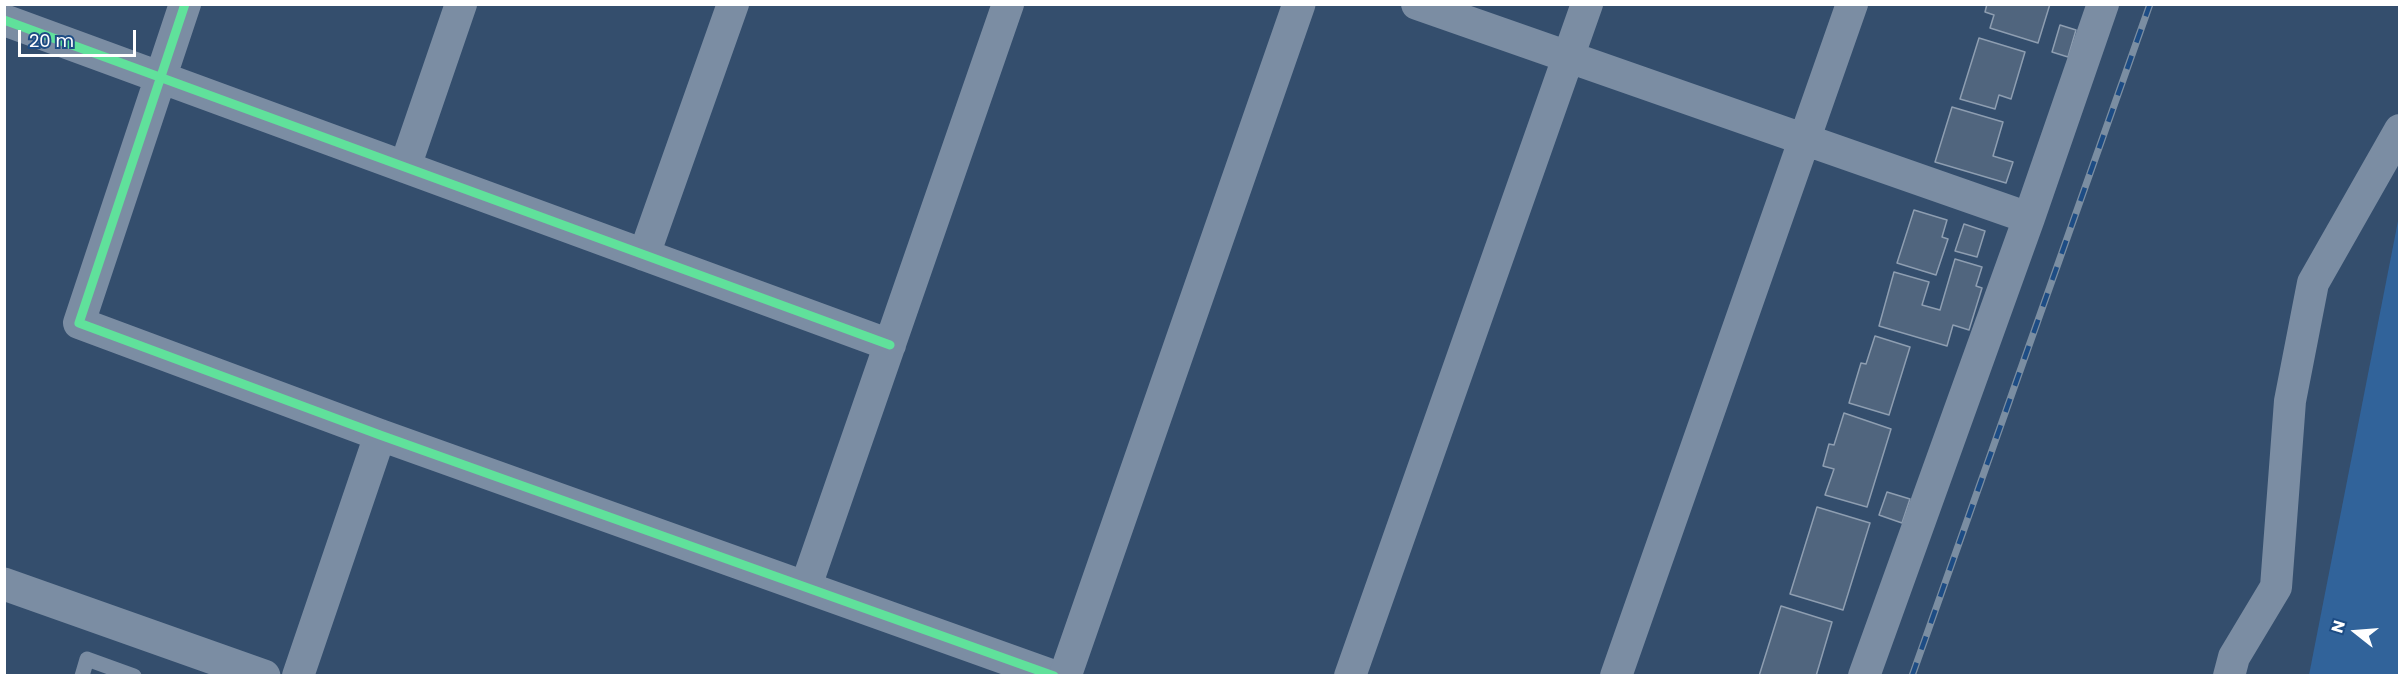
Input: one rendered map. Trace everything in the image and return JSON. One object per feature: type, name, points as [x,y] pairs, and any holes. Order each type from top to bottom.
[{"type":"street","points":[[184,4],[79,323],[380,435],[1054,675]]},
{"type":"street","points":[[405,167],[461,4]]},
{"type":"street","points":[[644,255],[733,4]]},
{"type":"street","points":[[806,586],[1008,4]]},
{"type":"street","points":[[1065,675],[1299,4]]},
{"type":"street","points":[[1417,4],[2029,218]]},
{"type":"street","points":[[1350,675],[1587,4]]},
{"type":"street","points":[[1616,675],[1852,4]]},
{"type":"street","points":[[1864,675],[2029,218],[2103,4]]},
{"type":"street","points":[[4,20],[890,345]]},
{"type":"street","points":[[2229,675],[2234,657],[2276,587],[2290,401],[2313,283],[2400,130]]},
{"type":"street","points":[[298,675],[380,435]]},
{"type":"street","points":[[4,584],[264,675]]},
{"type":"lane","points":[[82,675],[87,659],[134,675]]},
{"type":"shaded area","points":[[2399,216],[2399,675],[2309,675]]},
{"type":"building","points":[[1987,4],[2050,4],[2038,43],[1990,28],[1994,15],[1985,12]]},
{"type":"building","points":[[2060,25],[2076,30],[2068,57],[2052,52]]},
{"type":"building","points":[[1979,38],[2025,52],[2011,99],[1999,95],[1995,109],[1960,99]]},
{"type":"building","points":[[1952,107],[2003,122],[1993,156],[2013,162],[2006,183],[1935,162]]},
{"type":"building","points":[[1914,210],[1947,220],[1942,237],[1948,239],[1936,275],[1897,263]]},
{"type":"building","points":[[1964,224],[1985,231],[1977,257],[1955,251]]},
{"type":"building","points":[[1955,259],[1982,267],[1976,286],[1982,288],[1969,330],[1953,325],[1947,346],[1879,326],[1894,272],[1929,282],[1922,305],[1940,310]]},
{"type":"building","points":[[1875,336],[1910,347],[1889,415],[1849,403],[1861,363],[1866,364]]},
{"type":"building","points":[[1844,413],[1891,429],[1867,507],[1825,495],[1834,469],[1823,466],[1829,444],[1834,445]]},
{"type":"building","points":[[1887,492],[1910,499],[1902,523],[1879,515]]},
{"type":"building","points":[[1817,507],[1870,523],[1843,610],[1790,594]]},
{"type":"building","points":[[1781,606],[1832,622],[1816,676],[1759,676]]},
{"type":"railway","points":[[1912,676],[2150,4]]},
{"type":"cycle path","points":[[185,4],[79,323],[380,435],[1054,676]]},
{"type":"cycle path","points":[[4,20],[890,345]]}]
